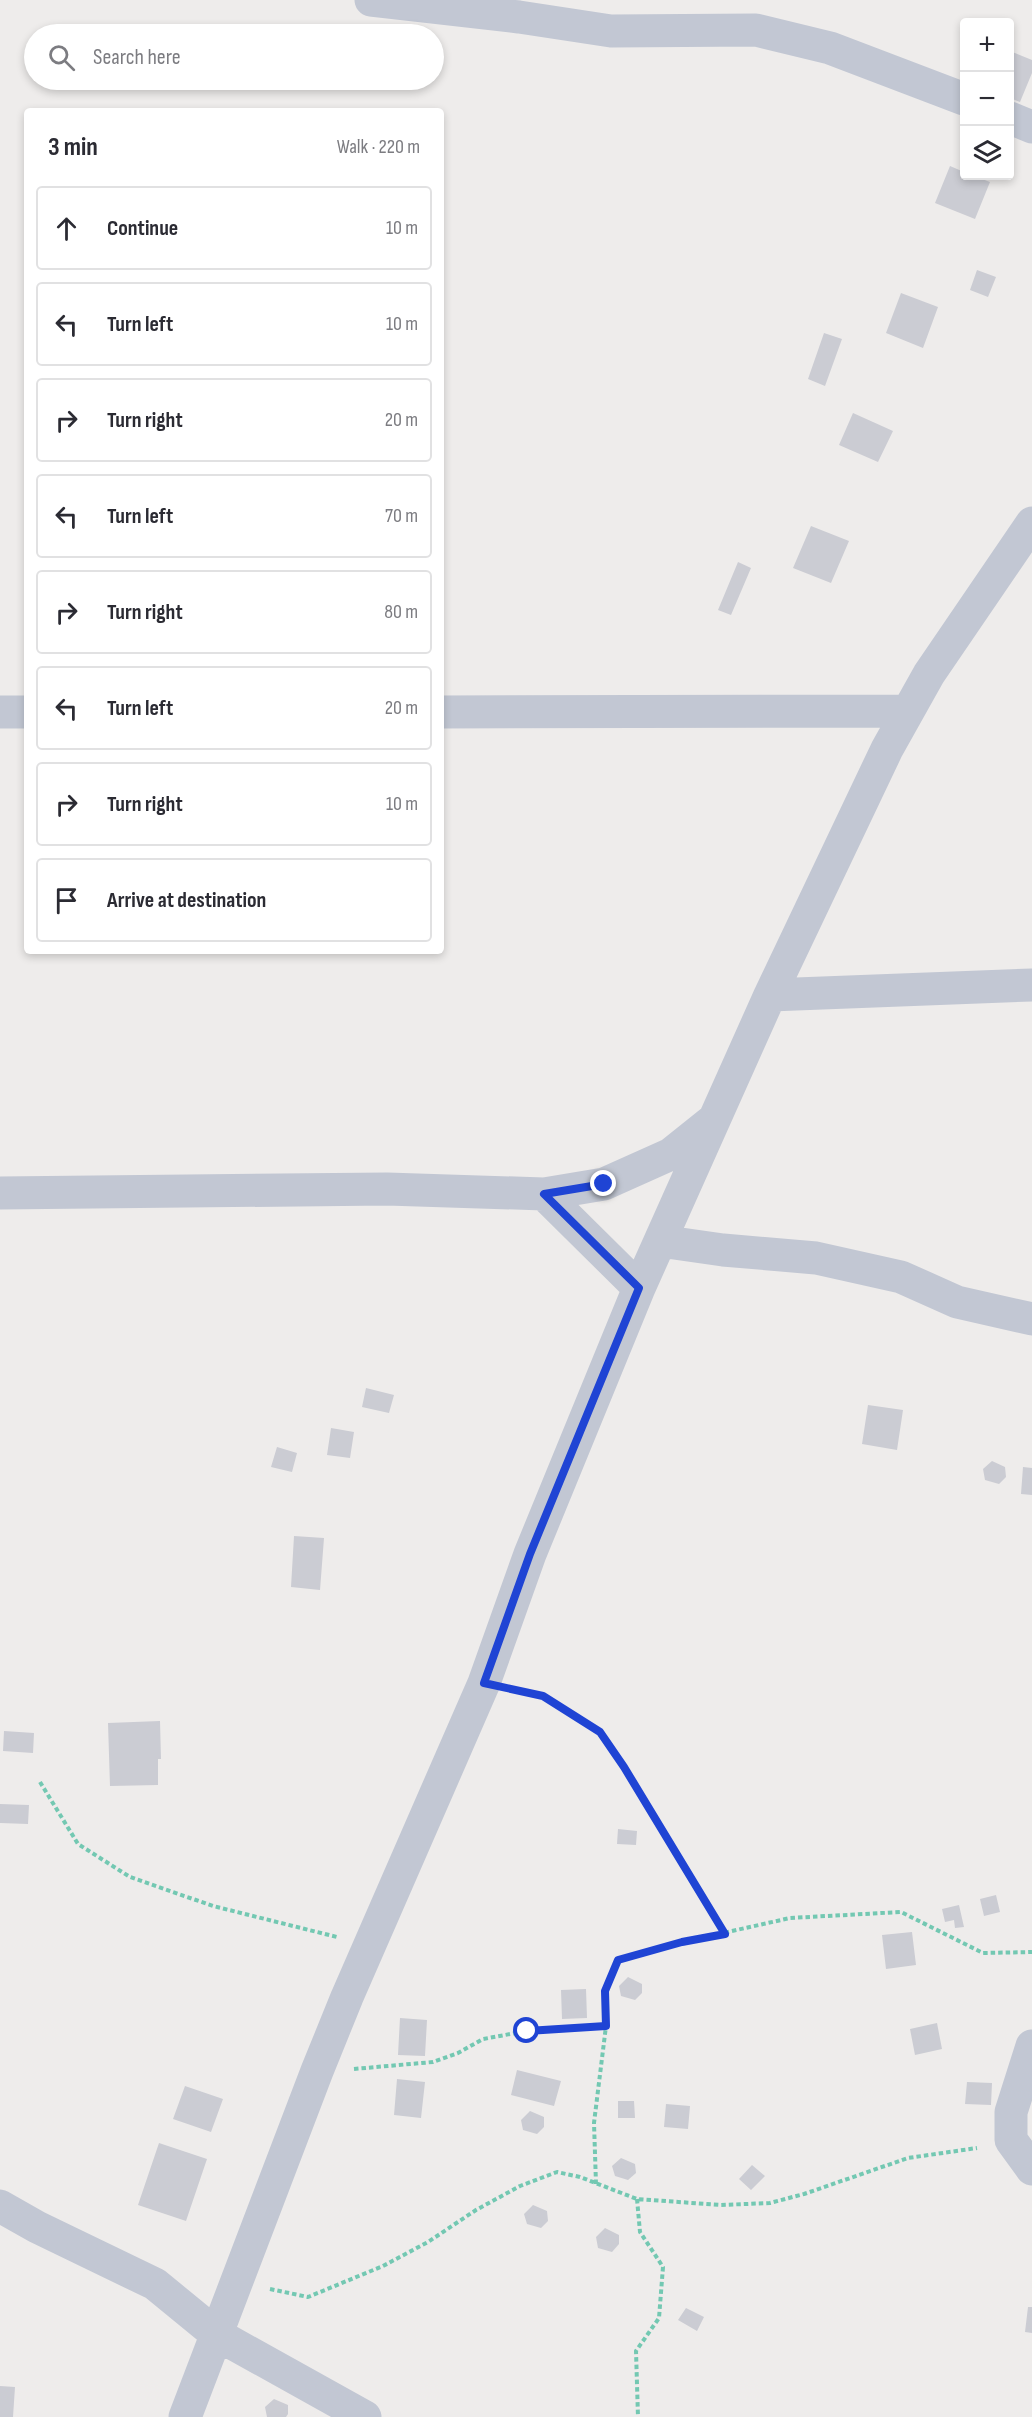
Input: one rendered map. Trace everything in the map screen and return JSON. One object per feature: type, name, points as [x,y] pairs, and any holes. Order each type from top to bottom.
[{"type":"street","points":[[370,0],[519,16],[611,31],[756,30],[830,48],[960,97]]},
{"type":"street","points":[[1014,120],[1032,127]]},
{"type":"street","points":[[185,2417],[317,2071],[484,1683],[530,1554],[639,1288],[770,995],[886,749],[929,674],[1032,524]]},
{"type":"street","points":[[444,712],[908,711]]},
{"type":"street","points":[[0,712],[24,712]]},
{"type":"street","points":[[770,995],[1032,985]]},
{"type":"street","points":[[0,1193],[387,1189],[544,1194],[604,1184],[671,1154],[715,1119]]},
{"type":"street","points":[[544,1194],[639,1288]]},
{"type":"street","points":[[660,1241],[723,1250],[816,1258],[902,1277],[957,1302],[1032,1319]]},
{"type":"street","points":[[1032,2046],[1011,2112],[1011,2140],[1032,2169]]},
{"type":"street","points":[[0,2206],[37,2227],[155,2284],[216,2334],[365,2417]]},
{"type":"path","points":[[484,1683],[543,1696],[600,1732],[624,1767],[725,1934]]},
{"type":"path","points":[[40,1782],[78,1844],[130,1877],[213,1906],[370,1946]]},
{"type":"path","points":[[596,2184],[594,2123],[606,2026],[605,1991],[618,1960],[682,1942],[790,1918],[900,1912],[983,1953],[1032,1952]]},
{"type":"path","points":[[317,2071],[379,2068],[433,2062],[458,2053],[483,2039],[527,2031],[606,2026]]},
{"type":"path","points":[[237,2282],[308,2297],[392,2261],[428,2242],[476,2210],[520,2186],[557,2172],[580,2177],[637,2199],[721,2205],[770,2203],[804,2194],[908,2158],[964,2151],[1011,2140]]},
{"type":"path","points":[[637,2199],[640,2232],[663,2267],[659,2318],[636,2351],[638,2417]]},
{"type":"building","points":[[1014,53],[1032,60],[1032,73],[1020,102],[1014,100]]},
{"type":"building","points":[[950,166],[960,170],[960,180],[990,182],[975,219],[935,203]]},
{"type":"building","points":[[977,270],[996,277],[988,297],[970,290]]},
{"type":"building","points":[[901,293],[938,307],[923,348],[886,333]]},
{"type":"building","points":[[824,333],[842,339],[825,386],[808,379]]},
{"type":"building","points":[[853,413],[893,431],[878,462],[839,445]]},
{"type":"building","points":[[811,526],[849,541],[831,583],[793,568]]},
{"type":"building","points":[[738,562],[751,568],[731,615],[718,610]]},
{"type":"building","points":[[366,1388],[394,1395],[389,1413],[362,1407]]},
{"type":"building","points":[[868,1405],[903,1410],[897,1450],[862,1444]]},
{"type":"building","points":[[331,1428],[354,1432],[350,1458],[327,1455]]},
{"type":"building","points":[[277,1447],[297,1453],[292,1472],[271,1467]]},
{"type":"building","points":[[992,1461],[1005,1467],[1006,1477],[999,1484],[985,1480],[983,1469]]},
{"type":"building","points":[[1023,1467],[1032,1468],[1032,1495],[1021,1494]]},
{"type":"building","points":[[294,1536],[324,1538],[320,1590],[291,1587]]},
{"type":"building","points":[[160,1721],[161,1759],[158,1759],[158,1785],[110,1786],[108,1723]]},
{"type":"building","points":[[4,1731],[34,1733],[33,1753],[3,1751]]},
{"type":"building","points":[[0,1804],[29,1805],[28,1824],[0,1823]]},
{"type":"building","points":[[618,1829],[637,1831],[636,1845],[617,1844]]},
{"type":"building","points":[[996,1895],[1000,1912],[984,1916],[980,1899]]},
{"type":"building","points":[[959,1905],[964,1927],[955,1928],[954,1920],[945,1922],[942,1909]]},
{"type":"building","points":[[912,1932],[916,1965],[886,1969],[882,1935]]},
{"type":"building","points":[[628,1977],[642,1984],[642,1993],[635,2000],[621,1996],[619,1986]]},
{"type":"building","points":[[586,1989],[587,2018],[562,2019],[561,1990]]},
{"type":"building","points":[[400,2018],[427,2020],[425,2056],[398,2055]]},
{"type":"building","points":[[937,2023],[942,2049],[915,2055],[910,2029]]},
{"type":"building","points":[[517,2070],[561,2081],[554,2106],[511,2095]]},
{"type":"building","points":[[397,2079],[425,2082],[421,2118],[394,2115]]},
{"type":"building","points":[[967,2082],[992,2083],[991,2105],[965,2104]]},
{"type":"building","points":[[185,2086],[223,2099],[211,2132],[173,2119]]},
{"type":"building","points":[[618,2101],[634,2101],[635,2118],[618,2118]]},
{"type":"building","points":[[666,2104],[690,2106],[688,2129],[664,2127]]},
{"type":"building","points":[[530,2111],[544,2117],[544,2127],[537,2134],[523,2130],[521,2120]]},
{"type":"building","points":[[159,2143],[207,2159],[186,2221],[138,2205]]},
{"type":"building","points":[[621,2158],[635,2164],[636,2173],[628,2180],[615,2176],[612,2166]]},
{"type":"building","points":[[752,2165],[765,2176],[751,2190],[739,2179]]},
{"type":"building","points":[[533,2205],[547,2211],[548,2221],[541,2228],[527,2224],[524,2214]]},
{"type":"building","points":[[605,2228],[619,2235],[619,2244],[612,2252],[598,2248],[596,2237]]},
{"type":"building","points":[[1028,2307],[1032,2307],[1032,2333],[1025,2332]]},
{"type":"building","points":[[686,2308],[704,2317],[697,2331],[678,2320]]},
{"type":"building","points":[[0,2386],[15,2387],[13,2417],[0,2417]]},
{"type":"building","points":[[274,2399],[288,2405],[286,2417],[267,2417],[265,2407]]},
{"type":"route","points":[[527,2031],[606,2026],[605,1991],[618,1960],[682,1942],[725,1934],[624,1767],[600,1732],[543,1696],[484,1683],[530,1554],[639,1288],[544,1194],[604,1184]]}]
